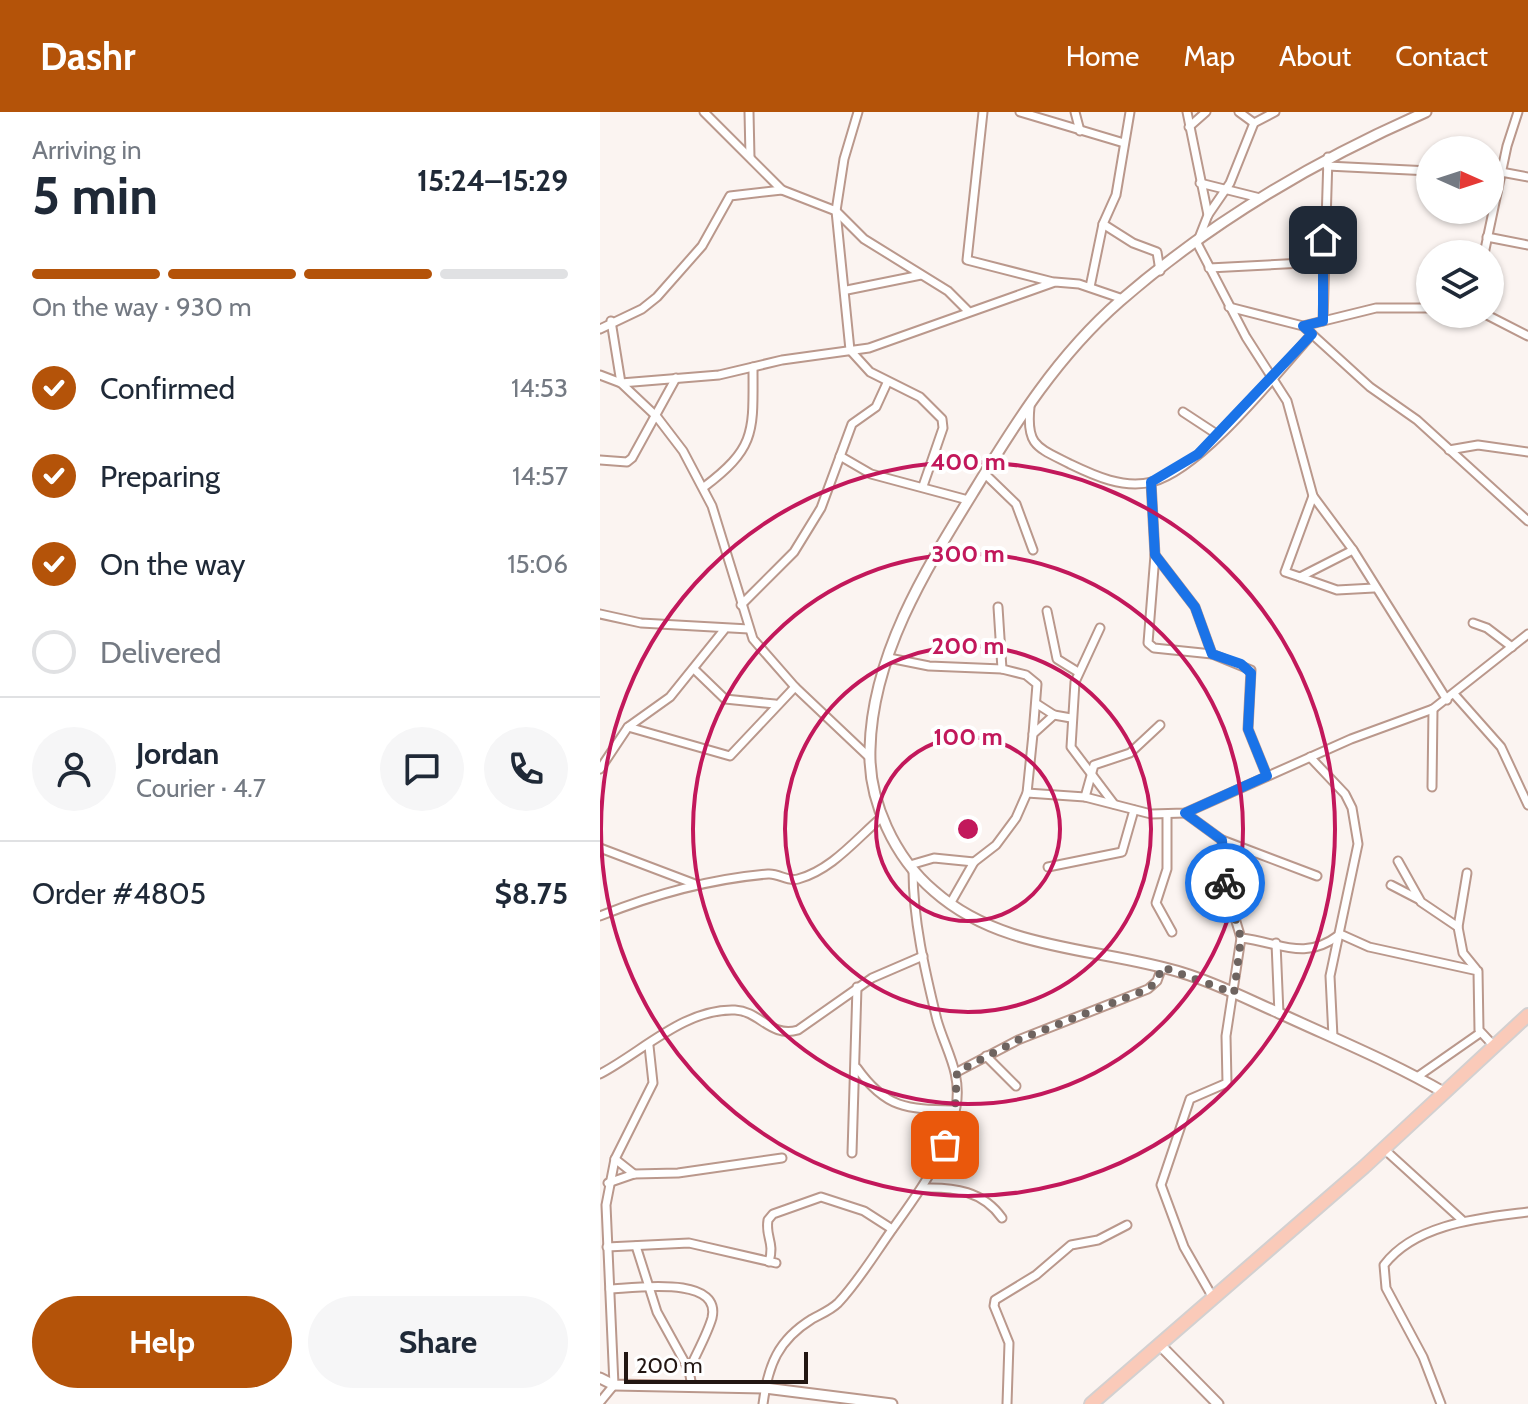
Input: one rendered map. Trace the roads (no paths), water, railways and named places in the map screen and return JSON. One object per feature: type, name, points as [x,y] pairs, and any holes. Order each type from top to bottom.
[{"type":"main road","points":[[1091,1404],[1384,1149],[1528,1015]]},
{"type":"street","points":[[704,112],[782,190],[836,211],[864,239],[956,298],[968,311]]},
{"type":"street","points":[[749,112],[750,157]]},
{"type":"street","points":[[858,112],[844,159],[836,211],[847,290],[850,350],[858,362],[887,383],[920,397],[942,419],[943,428],[923,486]]},
{"type":"street","points":[[983,112],[967,260],[1055,282],[1090,287],[1123,299]]},
{"type":"street","points":[[1020,112],[1124,143]]},
{"type":"street","points":[[1075,112],[1080,131]]},
{"type":"street","points":[[1090,287],[1103,224],[1116,195],[1130,112]]},
{"type":"street","points":[[1187,112],[1208,215]]},
{"type":"street","points":[[1189,127],[1206,112]]},
{"type":"street","points":[[1239,112],[1254,123]]},
{"type":"street","points":[[1275,112],[1254,123],[1226,191],[1208,215],[1197,243],[1229,307],[1291,411],[1301,461],[1313,496],[1353,550],[1447,700]]},
{"type":"street","points":[[1426,112],[1260,198],[1123,299],[1064,357],[1030,401],[968,500],[911,600],[889,658],[875,709],[870,758],[882,817],[911,868],[950,904],[994,929],[1030,941],[1162,967],[1234,993],[1333,1037],[1445,1093]]},
{"type":"street","points":[[1504,161],[1518,112]]},
{"type":"street","points":[[1328,162],[1416,170]]},
{"type":"street","points":[[1323,321],[1328,162]]},
{"type":"street","points":[[1504,173],[1528,177]]},
{"type":"street","points":[[1200,183],[1260,198]]},
{"type":"street","points":[[600,329],[611,321],[642,309],[657,297],[702,246],[730,196],[782,190]]},
{"type":"street","points":[[1103,224],[1133,243],[1157,252],[1160,271]]},
{"type":"street","points":[[1486,240],[1488,224]]},
{"type":"street","points":[[1487,237],[1528,245]]},
{"type":"street","points":[[1209,268],[1323,262]]},
{"type":"street","points":[[847,290],[921,275]]},
{"type":"street","points":[[621,383],[719,375],[890,343],[968,311],[1055,282]]},
{"type":"street","points":[[1229,307],[1303,326],[1344,365],[1417,420],[1528,521]]},
{"type":"street","points":[[1303,326],[1376,308],[1416,308]]},
{"type":"street","points":[[611,321],[621,383]]},
{"type":"street","points":[[1504,324],[1528,336]]},
{"type":"street","points":[[1030,401],[1029,435],[1040,449],[1109,481],[1151,482],[1184,466],[1218,435],[1312,334]]},
{"type":"street","points":[[704,487],[735,464],[744,450],[752,423],[753,367]]},
{"type":"street","points":[[601,376],[621,383],[657,417],[704,487],[725,538],[749,629],[759,647],[795,687],[870,758]]},
{"type":"street","points":[[600,460],[627,462],[632,458],[676,378]]},
{"type":"street","points":[[741,605],[794,552],[821,508],[852,424],[876,407],[887,383]]},
{"type":"street","points":[[1183,412],[1218,435]]},
{"type":"street","points":[[1449,450],[1478,445],[1528,452]]},
{"type":"street","points":[[840,456],[871,474],[968,500]]},
{"type":"street","points":[[985,474],[1016,504],[1033,550]]},
{"type":"street","points":[[1151,482],[1155,555],[1150,647],[1212,654],[1251,670],[1248,729],[1267,776]]},
{"type":"street","points":[[1313,496],[1285,572],[1337,590],[1374,588]]},
{"type":"street","points":[[1300,577],[1353,550]]},
{"type":"street","points":[[1155,555],[1195,607],[1212,654]]},
{"type":"street","points":[[998,607],[1002,669]]},
{"type":"street","points":[[1047,611],[1057,659],[1078,672]]},
{"type":"street","points":[[600,614],[641,623],[749,629]]},
{"type":"street","points":[[1473,623],[1487,628],[1512,647]]},
{"type":"street","points":[[1100,628],[1078,672],[1071,718],[1071,747],[1114,804]]},
{"type":"street","points":[[600,769],[628,727],[670,697],[695,670],[724,630]]},
{"type":"street","points":[[1027,793],[1085,797],[1167,815],[1185,813],[1310,757],[1433,709],[1528,634]]},
{"type":"street","points":[[889,658],[929,666],[1002,669],[1035,681],[1037,704],[1027,793],[1008,831],[974,862],[950,904]]},
{"type":"street","points":[[695,670],[725,699],[775,704]]},
{"type":"street","points":[[628,727],[725,757],[733,753],[775,704],[795,687]]},
{"type":"street","points":[[1454,694],[1501,747],[1528,805]]},
{"type":"street","points":[[1037,704],[1054,715],[1071,718]]},
{"type":"street","points":[[1432,787],[1433,709]]},
{"type":"street","points":[[1033,734],[1054,715]]},
{"type":"street","points":[[1085,797],[1090,771],[1098,762],[1135,750],[1160,725]]},
{"type":"street","points":[[1310,757],[1345,794],[1353,812],[1358,854],[1330,976],[1333,1037]]},
{"type":"street","points":[[1048,867],[1122,852],[1134,810]]},
{"type":"street","points":[[1185,813],[1222,840],[1317,876]]},
{"type":"street","points":[[1167,815],[1167,869],[1156,903],[1172,932]]},
{"type":"street","points":[[600,916],[651,895],[695,884],[773,873],[790,880],[800,878],[834,860],[882,817]]},
{"type":"street","points":[[1212,1296],[1172,1220],[1162,1176],[1190,1099],[1227,1083],[1226,1036],[1241,938],[1224,882],[1222,840]]},
{"type":"street","points":[[600,848],[695,884]]},
{"type":"street","points":[[911,868],[934,858],[974,862]]},
{"type":"street","points":[[1398,861],[1413,883],[1418,899]]},
{"type":"street","points":[[763,1404],[769,1368],[784,1342],[834,1307],[924,1188],[945,1145],[955,1110],[957,1072],[938,1024],[914,907],[911,868]]},
{"type":"street","points":[[1467,873],[1458,927],[1463,953],[1480,978],[1476,1008],[1480,1033],[1493,1045]]},
{"type":"street","points":[[1391,885],[1418,899],[1458,927]]},
{"type":"street","points":[[1241,938],[1276,943],[1293,952],[1303,951],[1340,934],[1369,947],[1478,971]]},
{"type":"street","points":[[1276,943],[1279,1014]]},
{"type":"street","points":[[600,1074],[686,1020],[710,1013],[741,1011],[773,1030],[793,1032],[839,1004],[857,987],[923,956]]},
{"type":"street","points":[[957,1072],[986,1056],[1148,989],[1157,981],[1162,967]]},
{"type":"street","points":[[852,1153],[857,1068],[857,987]]},
{"type":"street","points":[[1417,1077],[1480,1033]]},
{"type":"street","points":[[600,1402],[614,1385],[607,1247],[608,1183],[615,1159],[650,1093],[653,1076],[649,1046]]},
{"type":"street","points":[[986,1056],[1016,1086]]},
{"type":"street","points":[[857,1068],[869,1084],[892,1103],[955,1110]]},
{"type":"street","points":[[1384,1149],[1462,1220]]},
{"type":"street","points":[[608,1183],[634,1174],[678,1173],[782,1158]]},
{"type":"street","points":[[615,1159],[634,1174]]},
{"type":"street","points":[[924,1188],[963,1190],[995,1209],[1002,1218]]},
{"type":"street","points":[[607,1247],[689,1243],[773,1262],[773,1243],[766,1229],[768,1220],[812,1197],[849,1205],[892,1229]]},
{"type":"street","points":[[1441,1404],[1423,1357],[1392,1301],[1382,1274],[1384,1265],[1394,1253],[1462,1220],[1528,1212]]},
{"type":"street","points":[[1007,1404],[1009,1343],[994,1306],[995,1300],[1036,1275],[1071,1245],[1098,1240],[1127,1225]]},
{"type":"street","points":[[636,1246],[648,1287],[667,1333],[689,1370],[692,1387]]},
{"type":"street","points":[[610,1289],[648,1287],[695,1290],[708,1298],[712,1317],[689,1370]]},
{"type":"street","points":[[1159,1344],[1218,1404]]},
{"type":"street","points":[[600,1378],[614,1385],[765,1388],[892,1404]]}]
